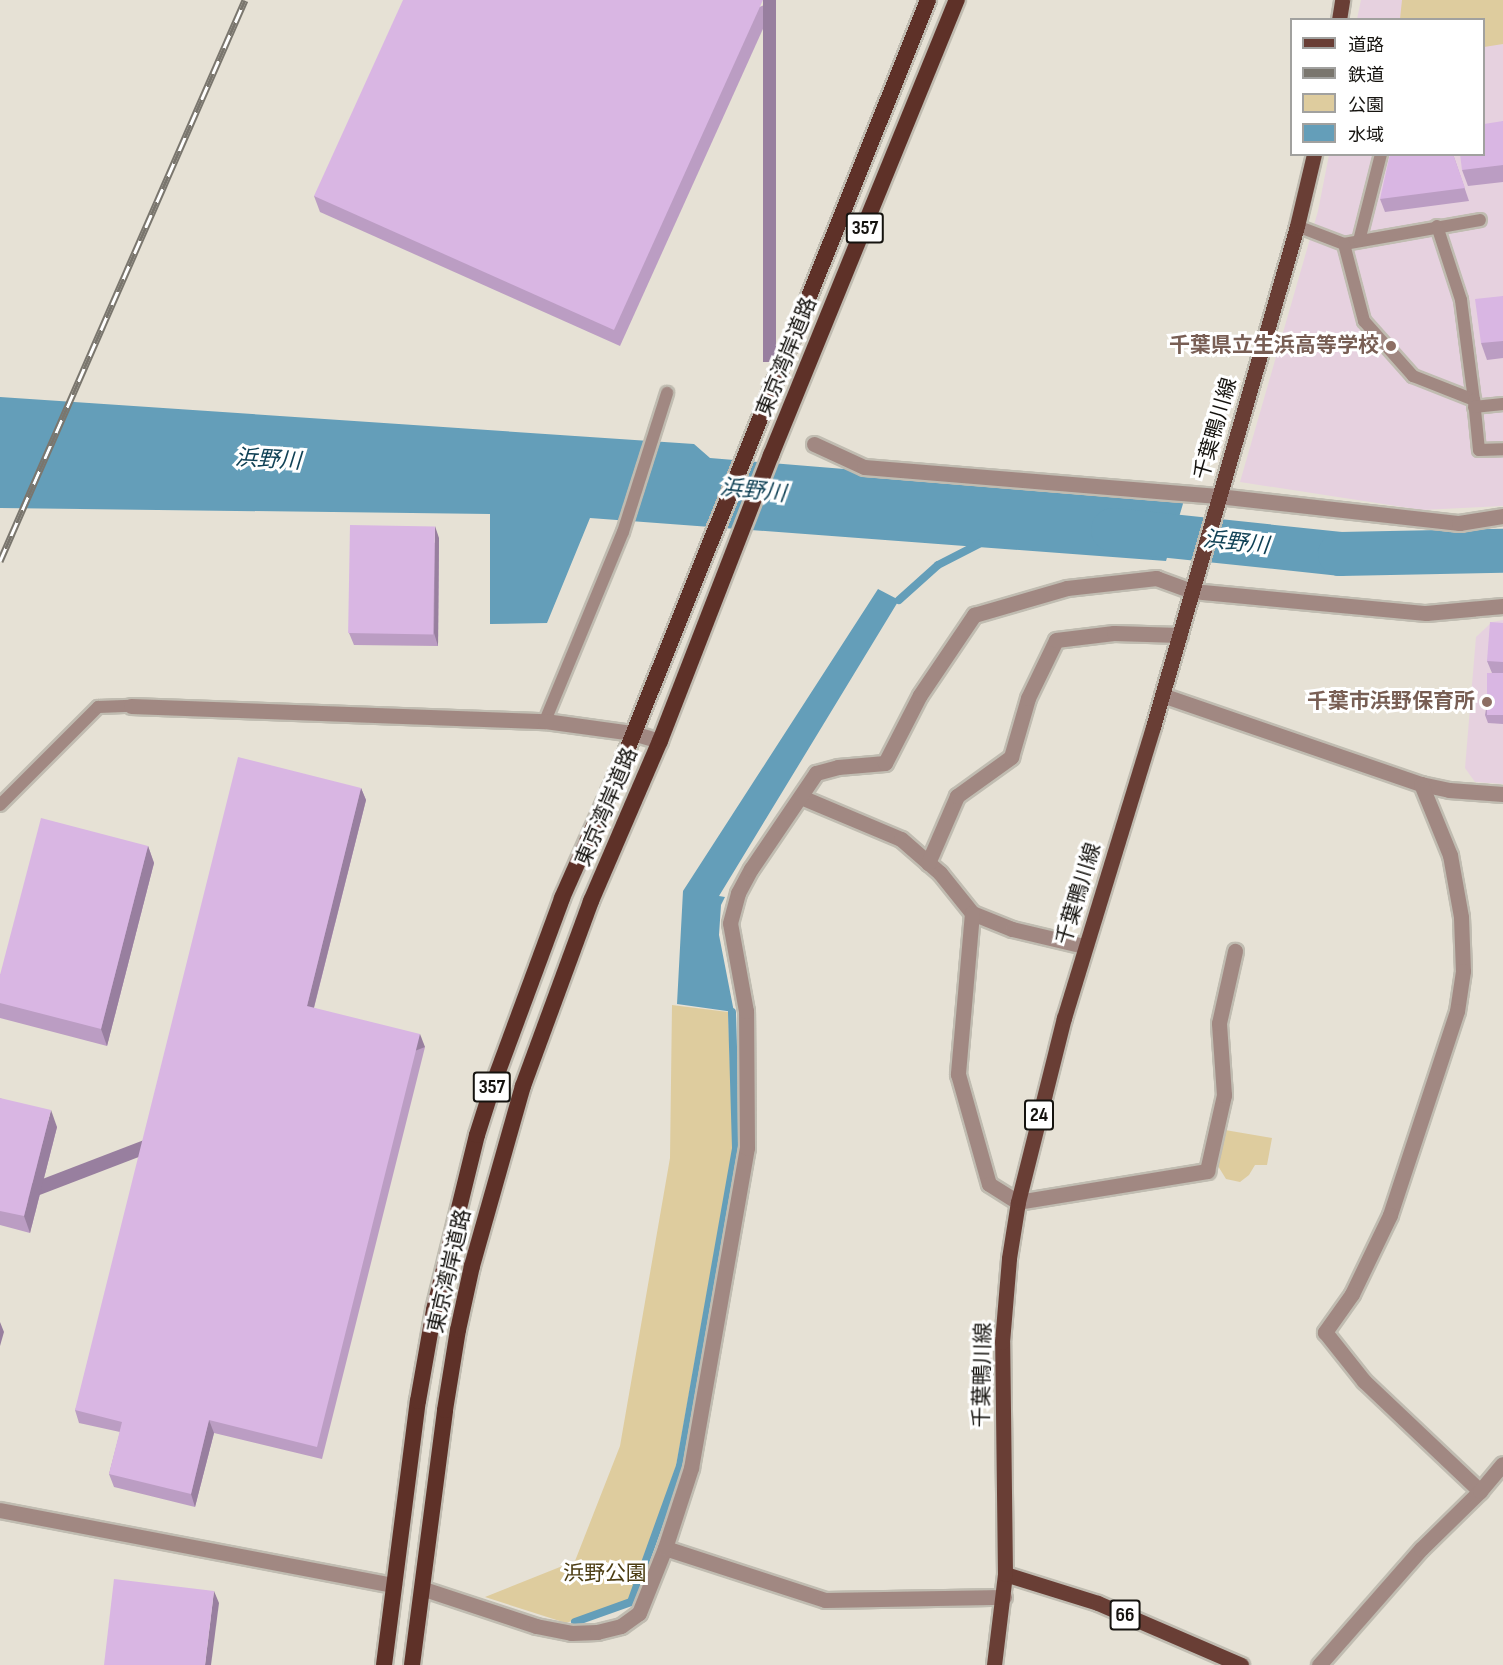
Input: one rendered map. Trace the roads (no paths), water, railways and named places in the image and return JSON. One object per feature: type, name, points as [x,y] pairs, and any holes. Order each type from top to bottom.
[{"type":"highway","name":"東京湾岸道路","points":[[384,1665],[418,1401],[435,1310],[477,1135],[493,1084],[562,898],[633,733],[928,0]]},
{"type":"highway","name":"東京湾岸道路","points":[[412,1665],[458,1330],[506,1144],[543,1029],[591,901],[660,741],[771,455],[957,0]]},
{"type":"main road","points":[[1339,18],[1342,0]]},
{"type":"main road","name":"千葉鴨川線","points":[[994,1665],[1005,1574],[1002,1342],[1009,1258],[1018,1202],[1084,946],[1180,635],[1297,225],[1314,156]]},
{"type":"main road","name":"66","points":[[1005,1574],[1098,1603],[1241,1665]]},
{"type":"street","points":[[814,444],[864,467],[1218,496],[1459,523],[1503,516]]},
{"type":"street","points":[[421,1588],[536,1626],[571,1634],[597,1632],[621,1626],[639,1613],[665,1548],[691,1468],[747,1148],[746,1011],[729,923],[738,893],[751,869],[816,773],[838,767],[885,763],[920,695],[974,615],[1067,588],[1156,578],[1193,587],[1426,613],[1503,606]]},
{"type":"street","points":[[928,863],[957,795],[1011,757],[1028,698],[1056,640],[1114,633],[1180,635]]},
{"type":"street","points":[[1162,695],[1421,784],[1449,790],[1503,794]]},
{"type":"street","points":[[131,706],[545,721],[633,733],[660,741]]},
{"type":"street","points":[[1421,784],[1450,855],[1461,917],[1463,971],[1457,1011],[1390,1215],[1352,1294],[1325,1332],[1364,1381],[1480,1491]]},
{"type":"street","points":[[801,797],[901,838],[928,863],[972,913],[1012,929],[1084,946]]},
{"type":"street","points":[[972,913],[958,1074],[989,1184],[1018,1202],[1207,1171],[1224,1095],[1219,1023],[1235,951]]},
{"type":"street","points":[[1319,1665],[1421,1549],[1480,1491],[1503,1464]]},
{"type":"street","points":[[0,1510],[394,1585]]},
{"type":"street","points":[[665,1548],[825,1600],[1004,1597]]},
{"type":"lane","points":[[1359,242],[1380,156]]},
{"type":"lane","points":[[1297,225],[1344,244],[1480,220]]},
{"type":"lane","points":[[1437,226],[1461,300],[1479,450],[1503,449]]},
{"type":"lane","points":[[1344,244],[1364,321],[1413,376],[1474,404],[1503,404]]},
{"type":"lane","points":[[545,721],[623,532],[667,393]]},
{"type":"lane","points":[[0,805],[98,707],[131,706]]},
{"type":"water","points":[[0,397],[694,444],[710,458],[1185,497],[1166,561],[590,518],[547,623],[490,624],[490,514],[0,508]]},
{"type":"water","points":[[878,589],[899,600],[719,896],[725,897],[721,905],[719,935],[734,1012],[677,1004],[683,891]]},
{"type":"waterway","name":"浜野川","points":[[1113,530],[1340,554],[1503,551]]},
{"type":"waterway","points":[[899,600],[938,565],[979,544]]},
{"type":"waterway","points":[[575,1622],[631,1602],[680,1466],[736,1148],[732,1012]]},
{"type":"railway","points":[[0,561],[245,0]]},
{"type":"place","name":"千葉県立生浜高等学校","points":[[1391,346]]},
{"type":"place","name":"千葉市浜野保育所","points":[[1487,702]]},
{"type":"park label","name":"浜野公園","points":[[605,1574]]}]
